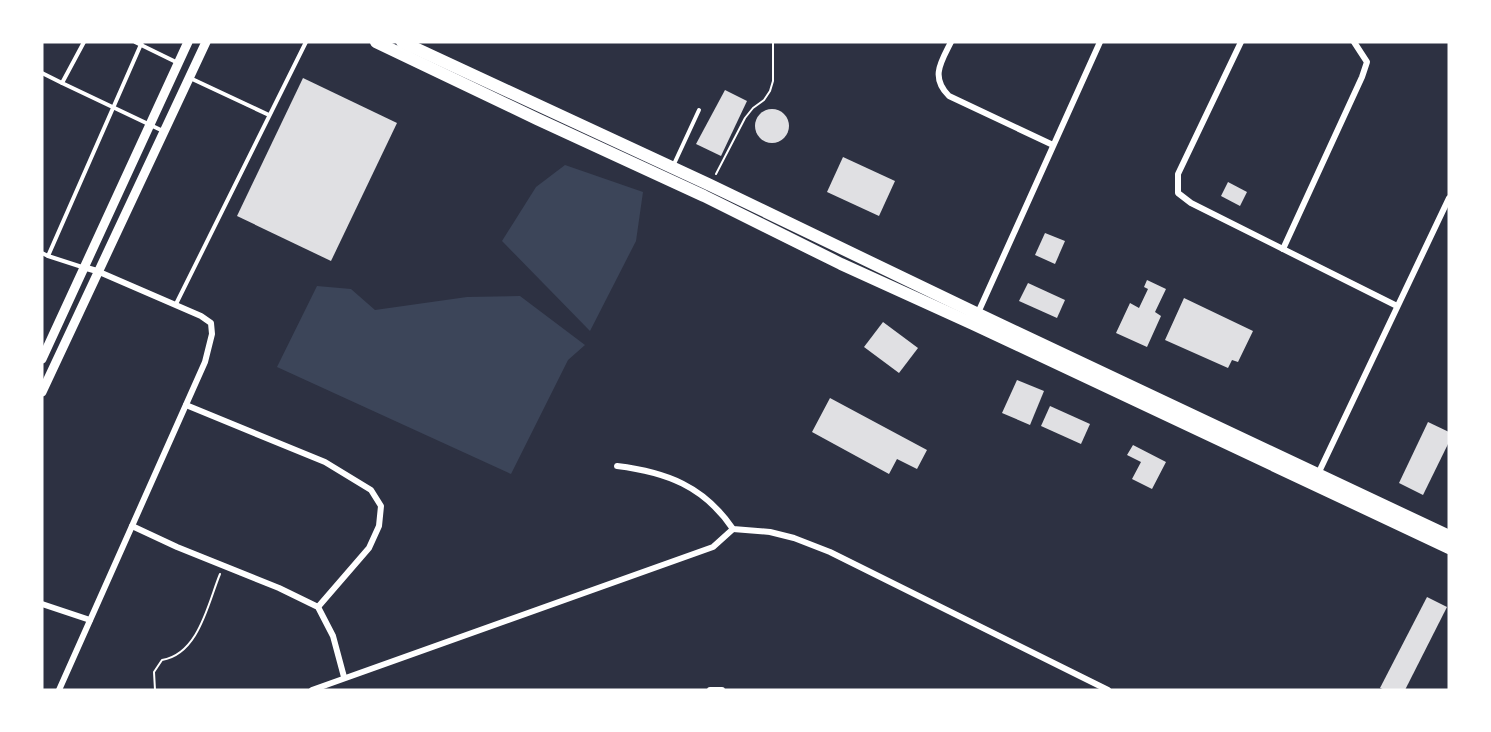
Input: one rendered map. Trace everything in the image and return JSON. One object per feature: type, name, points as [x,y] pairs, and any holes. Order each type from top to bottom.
[{"type":"main road","points":[[376,42],[704,196],[841,264],[975,319]]},
{"type":"main road","points":[[402,42],[673,168],[975,319],[1315,479],[1449,548]]},
{"type":"main road","points":[[1315,479],[1449,536]]},
{"type":"street","points":[[42,359],[188,42]]},
{"type":"street","points":[[42,392],[206,42]]},
{"type":"street","points":[[951,42],[939,69],[939,83],[943,90],[949,96],[1053,145]]},
{"type":"street","points":[[975,319],[1100,42]]},
{"type":"street","points":[[1241,42],[1178,174],[1178,193],[1191,202],[1397,306]]},
{"type":"street","points":[[1283,249],[1362,77],[1366,62],[1354,42]]},
{"type":"street","points":[[1315,479],[1449,198]]},
{"type":"street","points":[[59,690],[205,362],[212,334],[211,323],[201,316],[83,267]]},
{"type":"street","points":[[186,405],[325,462],[371,490],[381,506],[379,526],[369,548],[318,607]]},
{"type":"street","points":[[617,466],[659,473],[683,483],[707,498],[733,529]]},
{"type":"street","points":[[132,526],[279,588],[318,607],[333,636],[344,677]]},
{"type":"street","points":[[312,690],[713,547],[733,529],[770,532],[794,538],[830,552],[1108,690]]},
{"type":"street","points":[[42,604],[90,620]]},
{"type":"street","points":[[710,690],[722,690]]},
{"type":"lane","points":[[62,83],[84,42]]},
{"type":"lane","points":[[135,42],[179,64]]},
{"type":"lane","points":[[176,305],[306,42]]},
{"type":"lane","points":[[48,256],[141,44]]},
{"type":"lane","points":[[42,73],[164,131]]},
{"type":"lane","points":[[189,78],[269,115]]},
{"type":"lane","points":[[673,168],[699,110]]},
{"type":"lane","points":[[42,253],[83,267]]},
{"type":"path","points":[[713,178],[745,118],[770,91],[773,81],[773,42]]},
{"type":"path","points":[[155,690],[154,672],[162,660],[173,658],[181,653],[193,638],[223,565]]},
{"type":"shaded area","points":[[565,165],[643,192],[636,241],[590,331],[502,241],[536,187]]},
{"type":"shaded area","points":[[317,286],[351,289],[375,310],[467,297],[520,296],[585,345],[568,360],[511,474],[277,367]]},
{"type":"building","points":[[303,78],[397,123],[331,261],[237,216]]},
{"type":"building","points":[[725,90],[747,101],[721,156],[696,144]]},
{"type":"building","points":[[772,109],[784,114],[789,126],[784,138],[772,143],[760,138],[755,126],[760,114]]},
{"type":"building","points":[[843,157],[895,181],[879,216],[827,192]]},
{"type":"building","points":[[1228,182],[1247,192],[1240,206],[1221,196]]},
{"type":"building","points":[[1045,233],[1065,241],[1055,264],[1035,255]]},
{"type":"building","points":[[1147,280],[1166,289],[1155,312],[1161,316],[1147,347],[1116,333],[1130,303],[1139,308],[1148,289],[1144,287]]},
{"type":"building","points":[[1028,283],[1065,300],[1057,318],[1019,301]]},
{"type":"building","points":[[1184,298],[1253,331],[1238,362],[1232,360],[1228,368],[1165,340]]},
{"type":"building","points":[[883,322],[918,348],[899,373],[864,347]]},
{"type":"building","points":[[1017,380],[1044,391],[1030,425],[1002,413]]},
{"type":"building","points":[[830,398],[927,450],[917,469],[897,459],[889,474],[812,432]]},
{"type":"building","points":[[1050,406],[1090,424],[1081,444],[1041,426]]},
{"type":"building","points":[[1428,422],[1449,432],[1449,442],[1423,495],[1399,483]]},
{"type":"building","points":[[1133,445],[1166,462],[1152,489],[1132,479],[1141,462],[1127,455]]},
{"type":"building","points":[[1427,597],[1447,607],[1405,690],[1380,688]]}]
